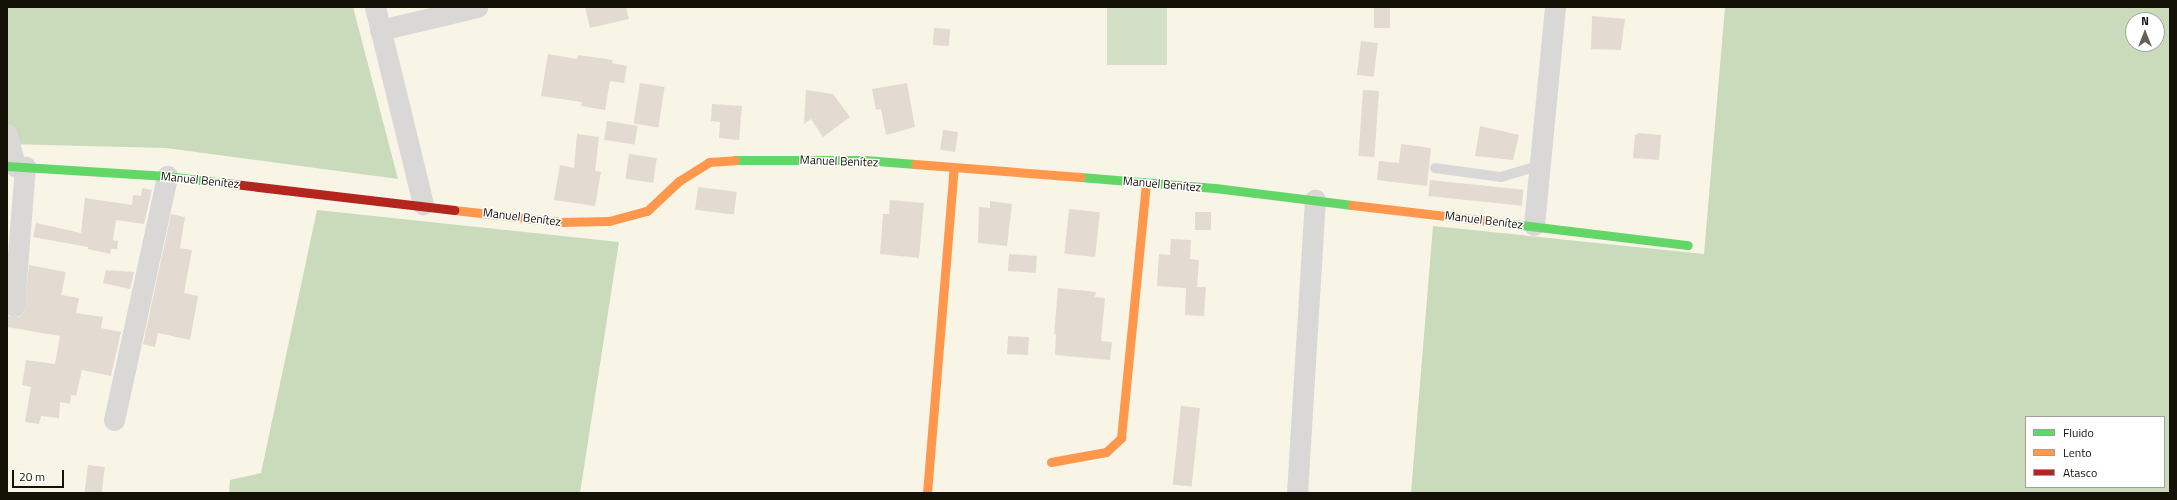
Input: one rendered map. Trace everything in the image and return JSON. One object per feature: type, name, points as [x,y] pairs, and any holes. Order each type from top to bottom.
[{"type":"street","points":[[375,7],[423,204]]},
{"type":"street","points":[[380,30],[477,7]]},
{"type":"street","points":[[1534,225],[1541,165],[1555,7]]},
{"type":"street","points":[[7,134],[16,166],[14,306]]},
{"type":"street","name":"Manuel Benítez","points":[[16,166],[167,176],[423,204],[559,222],[609,221],[647,211],[679,181],[710,162],[753,159],[865,160],[1146,183],[1315,200],[1534,225],[1688,245]]},
{"type":"street","points":[[927,493],[954,168]]},
{"type":"street","points":[[114,420],[167,176]]},
{"type":"street","points":[[1051,462],[1106,452],[1121,438],[1146,183]]},
{"type":"street","points":[[1297,493],[1315,200]]},
{"type":"lane","points":[[1435,168],[1501,177],[1541,165]]},
{"type":"green space","points":[[7,7],[353,7],[398,179],[166,148],[7,144]]},
{"type":"green space","points":[[1107,7],[1167,7],[1167,65],[1107,65]]},
{"type":"green space","points":[[1725,7],[2170,7],[2170,493],[1411,493],[1433,226],[1704,254]]},
{"type":"green space","points":[[317,210],[619,242],[580,493],[229,493],[230,480],[261,473]]},
{"type":"building","points":[[585,7],[626,7],[629,19],[590,28]]},
{"type":"building","points":[[1374,7],[1390,7],[1390,28],[1374,28]]},
{"type":"building","points":[[1592,16],[1625,19],[1621,50],[1591,49]]},
{"type":"building","points":[[934,28],[950,29],[949,46],[933,45]]},
{"type":"building","points":[[1361,41],[1378,43],[1374,77],[1357,75]]},
{"type":"building","points":[[548,54],[577,59],[578,55],[613,60],[612,63],[627,66],[624,83],[610,81],[605,110],[581,106],[582,102],[541,96]]},
{"type":"building","points":[[640,83],[665,87],[658,127],[634,123]]},
{"type":"building","points":[[907,83],[915,127],[886,135],[881,109],[876,110],[872,89]]},
{"type":"building","points":[[806,90],[833,94],[850,117],[823,137],[811,119],[804,124]]},
{"type":"building","points":[[1363,90],[1379,91],[1374,157],[1358,156]]},
{"type":"building","points":[[712,104],[742,106],[739,140],[719,138],[720,122],[711,121]]},
{"type":"building","points":[[607,121],[638,126],[635,145],[604,140]]},
{"type":"building","points":[[1480,126],[1519,135],[1513,160],[1475,156]]},
{"type":"building","points":[[943,130],[958,132],[955,152],[940,150]]},
{"type":"building","points":[[1639,133],[1661,135],[1659,160],[1633,158],[1635,135]]},
{"type":"building","points":[[577,134],[599,137],[595,171],[601,172],[595,206],[554,200],[560,165],[574,168]]},
{"type":"building","points":[[1401,144],[1431,148],[1427,186],[1377,180],[1379,161],[1399,163]]},
{"type":"building","points":[[629,154],[657,158],[653,183],[626,179]]},
{"type":"building","points":[[1430,180],[1523,190],[1522,206],[1428,196]]},
{"type":"building","points":[[698,187],[737,192],[734,215],[695,210]]},
{"type":"building","points":[[142,188],[152,190],[144,224],[116,220],[113,240],[118,241],[117,249],[111,249],[110,254],[88,249],[88,247],[33,237],[36,223],[81,233],[85,198],[132,205],[133,195],[141,196]]},
{"type":"building","points":[[890,200],[924,203],[919,258],[880,254],[883,214],[889,214]]},
{"type":"building","points":[[990,201],[1012,204],[1007,246],[978,243],[979,207],[990,208]]},
{"type":"building","points":[[1069,209],[1100,212],[1095,257],[1064,254]]},
{"type":"building","points":[[1195,212],[1211,212],[1211,230],[1195,230]]},
{"type":"building","points":[[171,214],[185,217],[180,248],[192,250],[184,293],[198,296],[190,340],[158,333],[155,347],[143,344]]},
{"type":"building","points":[[1171,239],[1191,240],[1190,259],[1199,260],[1197,287],[1206,287],[1204,316],[1185,315],[1186,288],[1157,286],[1159,254],[1170,255]]},
{"type":"building","points":[[1009,254],[1037,256],[1036,273],[1008,271]]},
{"type":"building","points":[[29,265],[66,272],[61,295],[79,298],[76,313],[103,317],[101,328],[121,332],[111,376],[82,370],[76,396],[71,395],[70,404],[60,402],[59,418],[41,416],[39,424],[25,422],[31,387],[22,385],[26,360],[55,364],[60,336],[7,327],[7,316],[19,317],[24,312]]},
{"type":"building","points":[[106,270],[134,272],[130,289],[103,283]]},
{"type":"building","points":[[1058,288],[1096,292],[1095,297],[1105,298],[1101,341],[1112,342],[1110,360],[1055,355],[1056,334],[1054,334]]},
{"type":"building","points":[[1008,336],[1029,337],[1028,355],[1007,354]]},
{"type":"building","points":[[1181,406],[1200,408],[1192,487],[1173,485]]},
{"type":"building","points":[[88,465],[105,467],[102,493],[85,493]]},
{"type":"traffic: fast","points":[[735,160],[865,160],[915,164]]},
{"type":"traffic: fast","points":[[7,166],[167,176],[225,183]]},
{"type":"traffic: fast","points":[[1080,177],[1215,188],[1352,205]]},
{"type":"traffic: fast","points":[[1505,223],[1688,245]]},
{"type":"traffic: slow","points":[[454,210],[559,222],[609,221],[647,211],[679,181],[709,162],[735,160]]},
{"type":"traffic: slow","points":[[915,164],[1080,177]]},
{"type":"traffic: slow","points":[[927,493],[954,168]]},
{"type":"traffic: slow","points":[[1051,462],[1106,452],[1121,438],[1146,183]]},
{"type":"traffic: slow","points":[[1352,205],[1505,223]]},
{"type":"traffic: jam","points":[[225,183],[454,210]]}]
